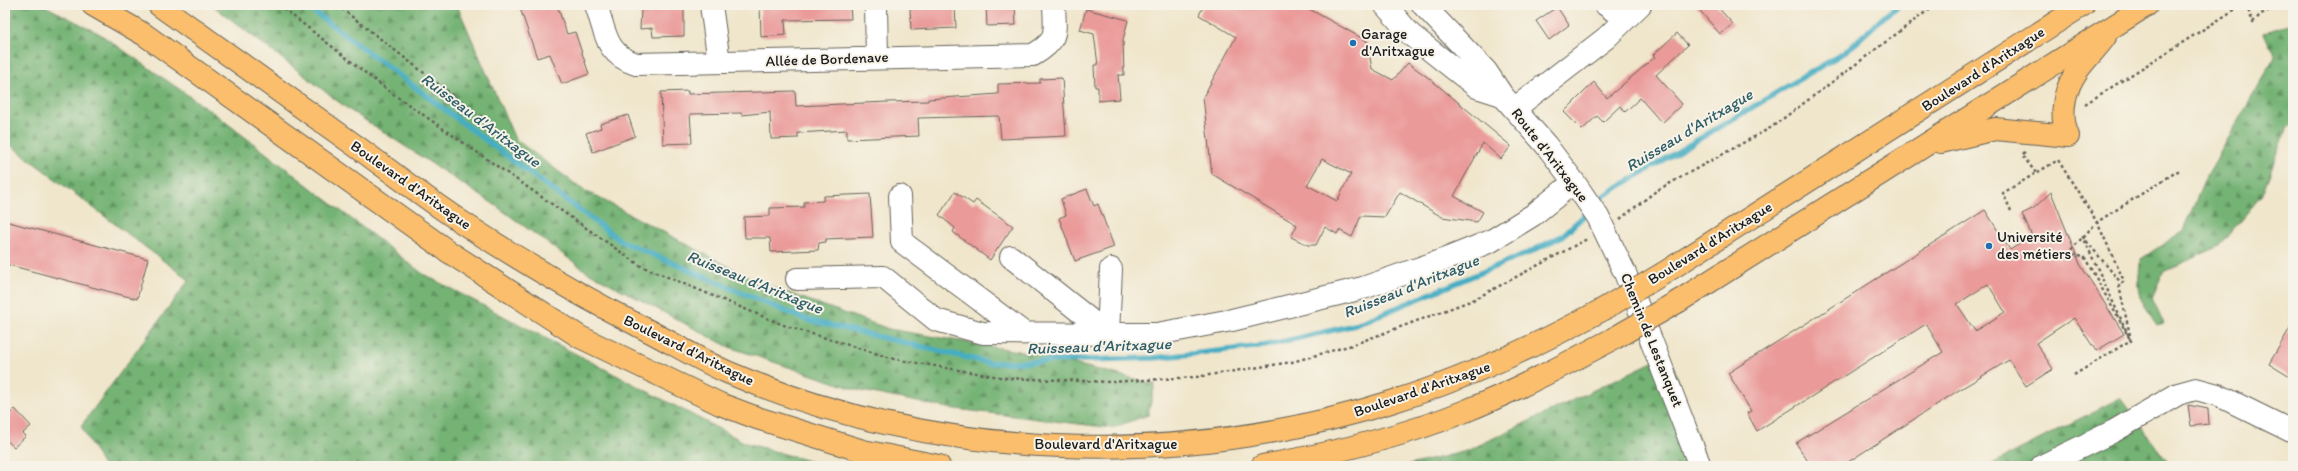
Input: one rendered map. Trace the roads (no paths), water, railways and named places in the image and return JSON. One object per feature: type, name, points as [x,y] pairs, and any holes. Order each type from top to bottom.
[{"type":"main road","points":[[93,5],[145,35],[449,252],[580,337],[720,404],[757,418],[864,451],[939,466]]},
{"type":"main road","name":"Boulevard d'Aritxague","points":[[159,5],[462,223],[591,300],[723,370],[822,406],[901,426],[971,439],[1070,446],[1140,447],[1178,444],[1266,433],[1360,411],[1452,381],[1525,350],[1602,310],[1664,273],[2083,5]]},
{"type":"main road","points":[[1262,466],[1360,445],[1450,417],[1528,383],[1613,339],[1679,301],[2147,5]]},
{"type":"main road","points":[[1922,147],[1995,129],[2057,129],[2063,105],[2074,76],[2093,53],[2111,27]]},
{"type":"street","name":"Allée de Bordenave","points":[[596,5],[611,50],[622,60],[636,64],[1033,55],[1049,46],[1055,33],[1054,5]]},
{"type":"street","points":[[711,5],[719,62]]},
{"type":"street","points":[[876,5],[877,58]]},
{"type":"street","name":"Route d'Aritxague","points":[[1386,5],[1412,35],[1477,87],[1508,102]]},
{"type":"street","name":"Route d'Aritxague","points":[[1423,5],[1486,71],[1508,102],[1574,182],[1597,216]]},
{"type":"street","points":[[1508,102],[1606,38],[1632,12],[1606,5]]},
{"type":"street","points":[[797,279],[883,277],[936,320],[983,333],[1157,334],[1232,320],[1363,288],[1446,259],[1491,241],[1533,215],[1574,182]]},
{"type":"street","points":[[900,196],[902,242],[1024,333]]},
{"type":"street","name":"Chemin de Lestanquet","points":[[1597,216],[1625,273],[1700,466]]},
{"type":"street","points":[[1011,257],[1108,334]]},
{"type":"street","points":[[1108,334],[1111,269]]},
{"type":"street","points":[[2042,466],[2114,431],[2178,394],[2196,389],[2218,395],[2293,432]]},
{"type":"waterway","name":"Ruisseau d'Aritxague","points":[[305,5],[621,241],[804,319],[990,363],[1154,358],[1264,346],[1355,325],[1528,253],[1562,236],[1588,212]]},
{"type":"waterway","name":"Ruisseau d'Aritxague","points":[[1596,204],[1605,195],[1845,52],[1887,14],[1900,5]]},
{"type":"place","name":"Garage d'Aritxague","points":[[1353,43]]},
{"type":"place","name":"Université des métiers","points":[[1989,246]]}]
